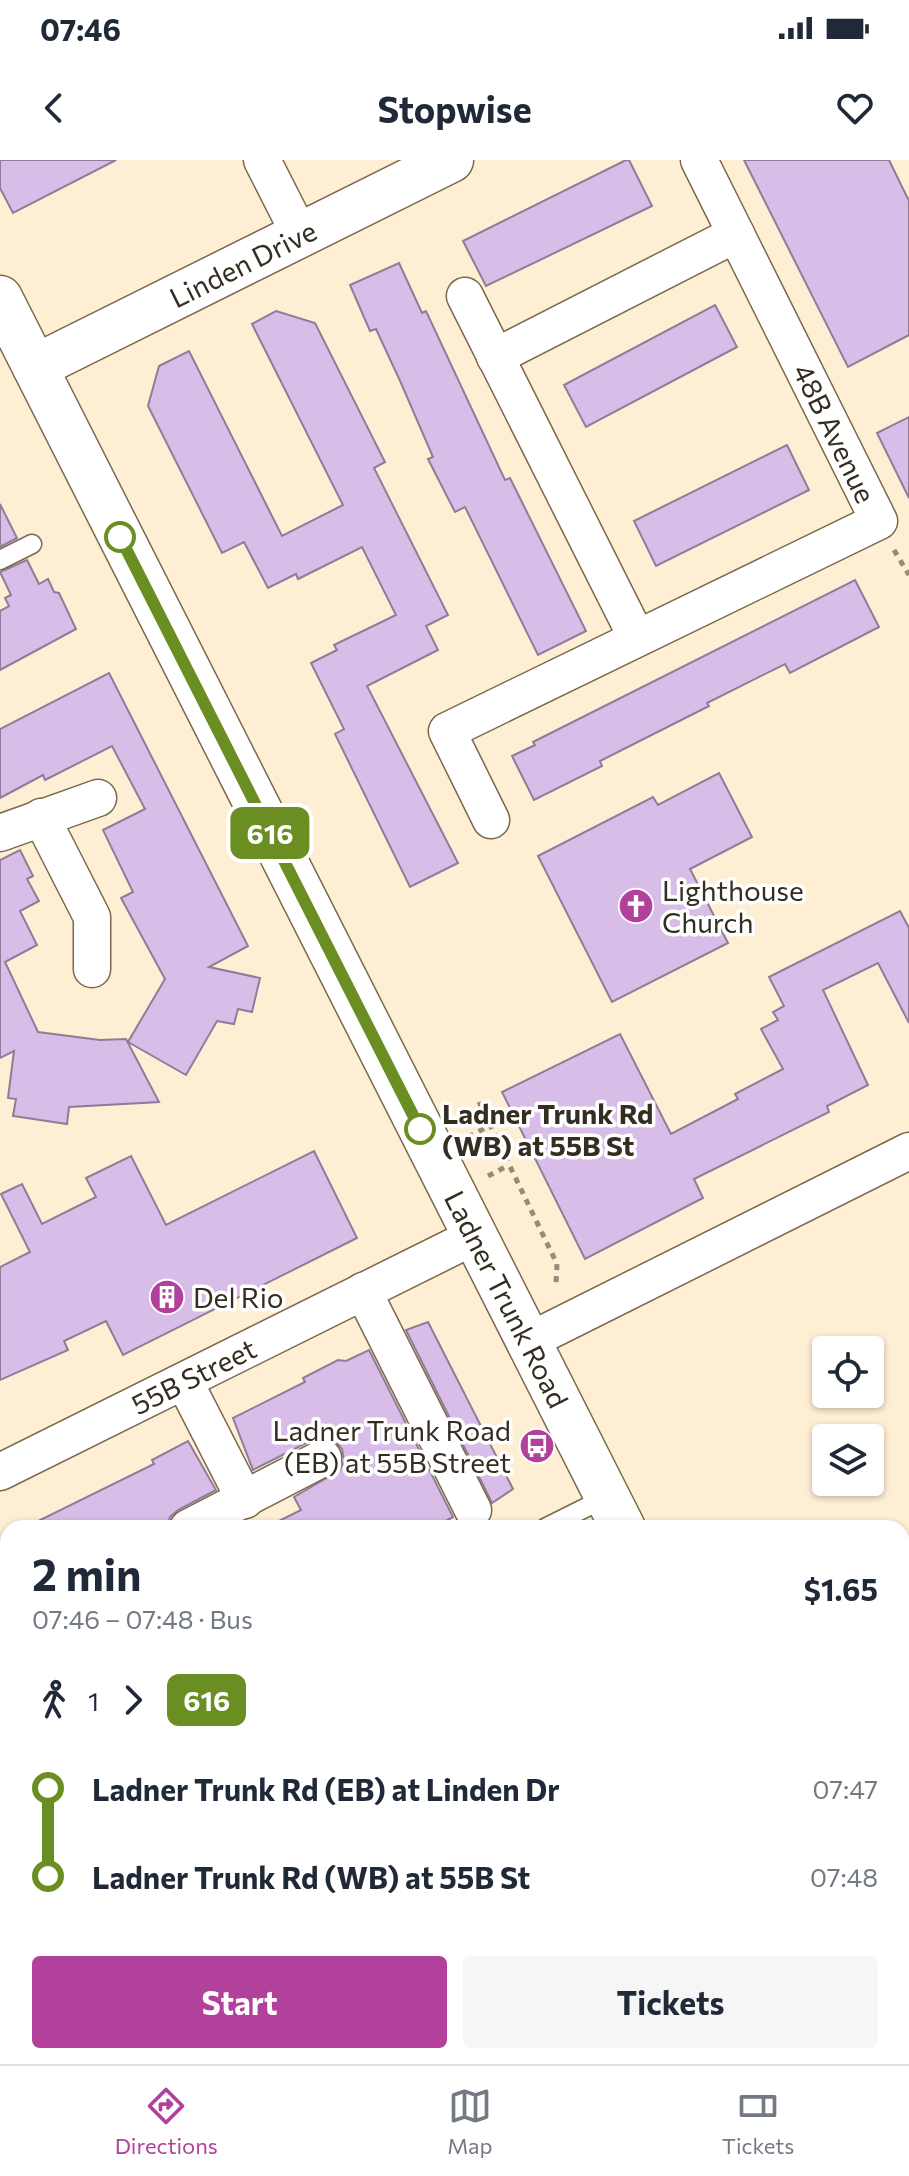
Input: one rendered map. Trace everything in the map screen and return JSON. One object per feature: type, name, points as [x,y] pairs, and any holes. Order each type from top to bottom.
[{"type":"main road","name":"Linden Drive","points":[[35,367],[451,160]]},
{"type":"main road","name":"Ladner Trunk Road","points":[[0,298],[615,1512]]},
{"type":"street","points":[[262,160],[299,233]]},
{"type":"street","name":"48B Avenue","points":[[491,820],[447,731],[636,636],[879,521],[699,160]]},
{"type":"street","points":[[495,357],[736,234]]},
{"type":"street","points":[[465,296],[636,636]]},
{"type":"street","points":[[0,833],[98,798]]},
{"type":"street","points":[[41,817],[92,917],[92,969]]},
{"type":"street","points":[[527,1342],[909,1151]]},
{"type":"street","name":"55B Street","points":[[0,1472],[475,1236]]},
{"type":"street","points":[[363,1291],[473,1510]]},
{"type":"street","points":[[184,1381],[245,1500]]},
{"type":"street","points":[[204,1520],[323,1458]]},
{"type":"lane","points":[[0,560],[32,544]]},
{"type":"lane","points":[[580,1520],[615,1512]]},
{"type":"path","points":[[479,1102],[557,1264],[556,1284]]},
{"type":"path","points":[[468,1137],[489,1126]]},
{"type":"path","points":[[488,1176],[509,1165]]},
{"type":"building","points":[[0,160],[116,160],[13,213],[0,188]]},
{"type":"building","points":[[629,160],[652,206],[486,286],[463,241]]},
{"type":"building","points":[[744,160],[889,160],[909,201],[909,335],[848,367]]},
{"type":"building","points":[[399,263],[422,313],[426,311],[505,480],[510,478],[586,631],[538,655],[465,507],[455,512],[428,459],[433,457],[401,383],[376,329],[370,331],[350,285]]},
{"type":"building","points":[[715,305],[737,347],[586,427],[564,385]]},
{"type":"building","points":[[276,311],[315,323],[385,462],[374,468],[448,615],[426,626],[438,650],[367,686],[458,863],[410,887],[335,734],[344,729],[311,663],[337,650],[334,645],[396,615],[362,547],[298,579],[296,574],[268,588],[244,542],[222,553],[148,406],[159,366],[189,351],[282,536],[343,505],[252,324]]},
{"type":"building","points":[[909,417],[909,498],[877,433]]},
{"type":"building","points":[[787,445],[809,490],[656,566],[634,521]]},
{"type":"building","points":[[0,504],[17,538],[0,547]]},
{"type":"building","points":[[27,560],[39,584],[48,579],[54,592],[59,593],[76,629],[0,670],[0,611],[9,606],[5,598],[11,595],[0,572]]},
{"type":"building","points":[[855,580],[879,627],[790,673],[785,664],[707,703],[709,706],[600,761],[602,766],[534,800],[512,756],[535,745],[533,742]]},
{"type":"building","points":[[109,673],[248,946],[209,967],[260,978],[252,1012],[238,1009],[234,1024],[217,1021],[186,1075],[128,1042],[165,979],[121,898],[133,892],[103,830],[145,809],[112,746],[45,780],[43,775],[0,798],[0,729]]},
{"type":"building","name":"Lighthouse Church","points":[[719,773],[752,837],[690,869],[728,943],[612,1002],[538,856],[653,797],[658,805]]},
{"type":"building","points":[[20,850],[33,876],[27,879],[39,901],[20,911],[37,945],[5,962],[38,1032],[100,1040],[126,1039],[159,1102],[69,1107],[67,1124],[13,1116],[16,1099],[8,1098],[14,1051],[0,1058],[0,860]]},
{"type":"building","points":[[900,911],[909,928],[909,1023],[878,963],[823,990],[868,1085],[827,1106],[829,1112],[694,1179],[703,1198],[585,1259],[502,1092],[620,1034],[671,1134],[738,1099],[735,1094],[783,1069],[761,1029],[778,1020],[773,1012],[784,1006],[769,977]]},
{"type":"building","name":"Del Rio","points":[[314,1151],[357,1238],[123,1355],[106,1321],[64,1341],[68,1350],[0,1380],[0,1267],[30,1252],[1,1194],[22,1184],[42,1224],[96,1197],[86,1178],[131,1156],[166,1225]]},
{"type":"building","points":[[428,1322],[513,1489],[492,1503],[406,1330]]},
{"type":"building","points":[[369,1350],[453,1517],[448,1520],[281,1520],[301,1510],[294,1497],[340,1470],[344,1460],[342,1449],[334,1440],[314,1439],[253,1470],[233,1418],[305,1382],[303,1378],[338,1360],[346,1361]]},
{"type":"building","points":[[188,1441],[216,1490],[178,1510],[169,1520],[40,1520],[154,1464],[152,1460]]},
{"type":"bus line","name":"616","points":[[120,537],[420,1129]]},
{"type":"place","name":"Lighthouse Church","points":[[636,906]]},
{"type":"place","name":"Ladner Trunk Rd (WB) at 55B St","points":[[420,1129]]},
{"type":"place","name":"Del Rio","points":[[167,1297]]},
{"type":"place","name":"Ladner Trunk Road (EB) at 55B Street","points":[[537,1446]]}]
